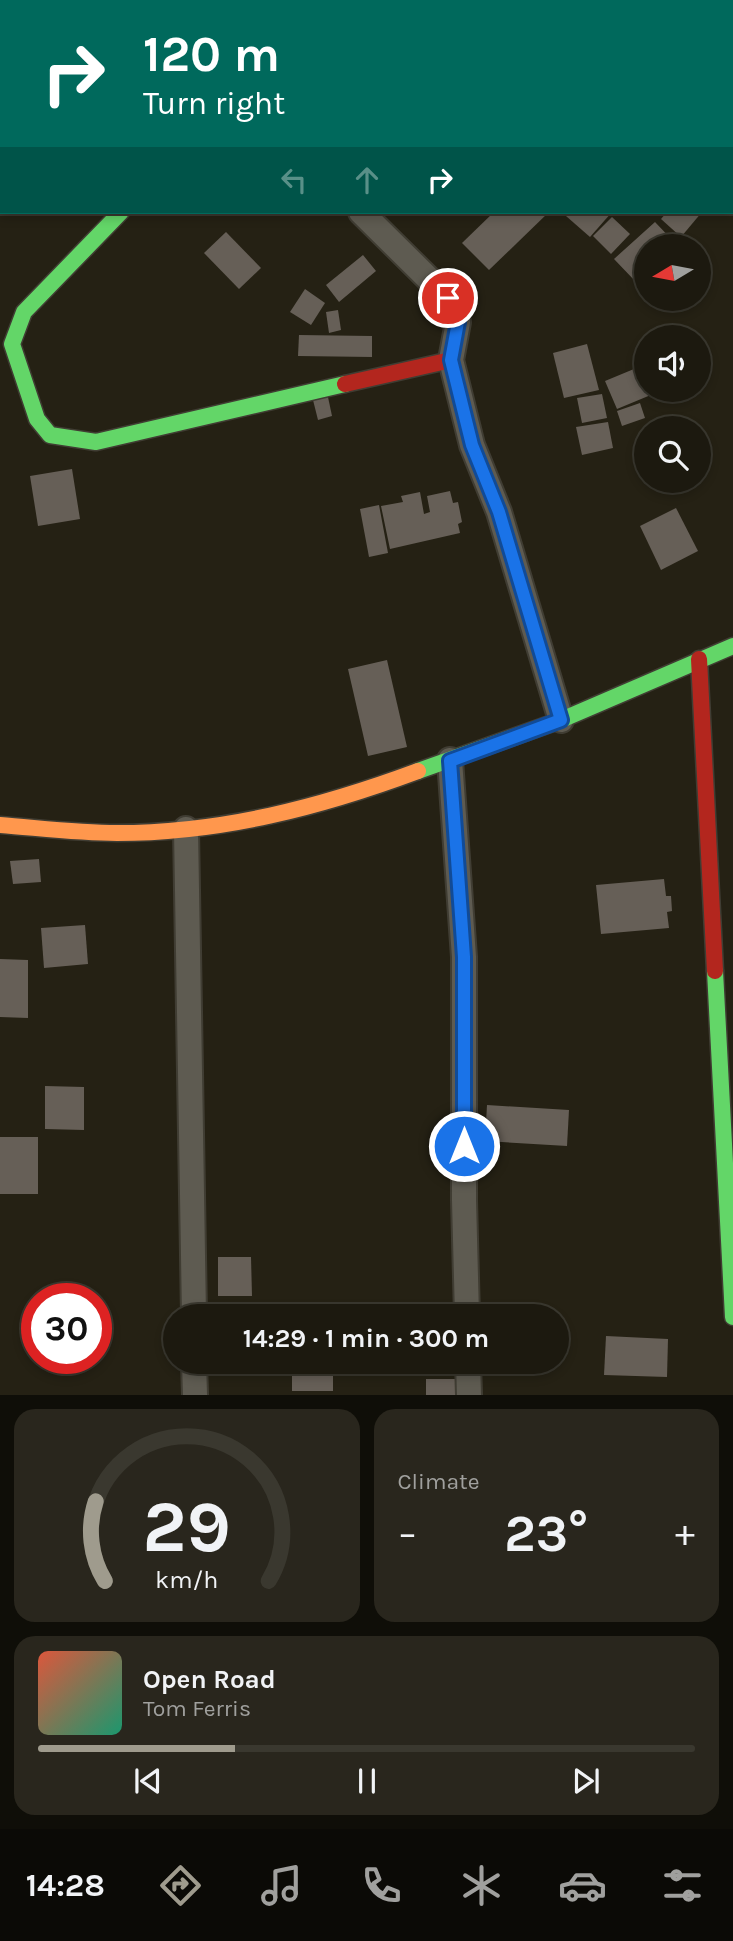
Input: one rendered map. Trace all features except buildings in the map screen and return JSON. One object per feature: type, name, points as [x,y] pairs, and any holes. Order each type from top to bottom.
[{"type":"street","points":[[119,214],[24,312],[12,344],[37,419],[50,435],[96,442],[451,360]]},
{"type":"street","points":[[362,214],[448,298],[458,322],[451,360],[472,445],[499,512],[561,720]]},
{"type":"street","points":[[0,825],[117,833],[186,829],[276,816],[365,791],[561,720],[733,646]]},
{"type":"street","points":[[699,659],[733,1317]]},
{"type":"street","points":[[450,761],[464,957],[467,1304]]},
{"type":"street","points":[[186,829],[194,1304]]},
{"type":"street","points":[[194,1374],[195,1395]]},
{"type":"street","points":[[469,1374],[470,1395]]},
{"type":"traffic: fast","points":[[119,214],[24,312],[12,344],[37,419],[50,435],[96,442],[345,384]]},
{"type":"traffic: fast","points":[[418,771],[561,720],[733,646]]},
{"type":"traffic: fast","points":[[715,971],[733,1317]]},
{"type":"traffic: slow","points":[[0,825],[102,833],[195,828],[270,816],[345,796],[418,771]]},
{"type":"traffic: jam","points":[[345,384],[451,360]]},
{"type":"traffic: jam","points":[[699,659],[715,971]]},
{"type":"route","points":[[448,298],[458,322],[451,360],[472,445],[499,512],[561,720],[450,761],[464,957],[464,1146]]}]
